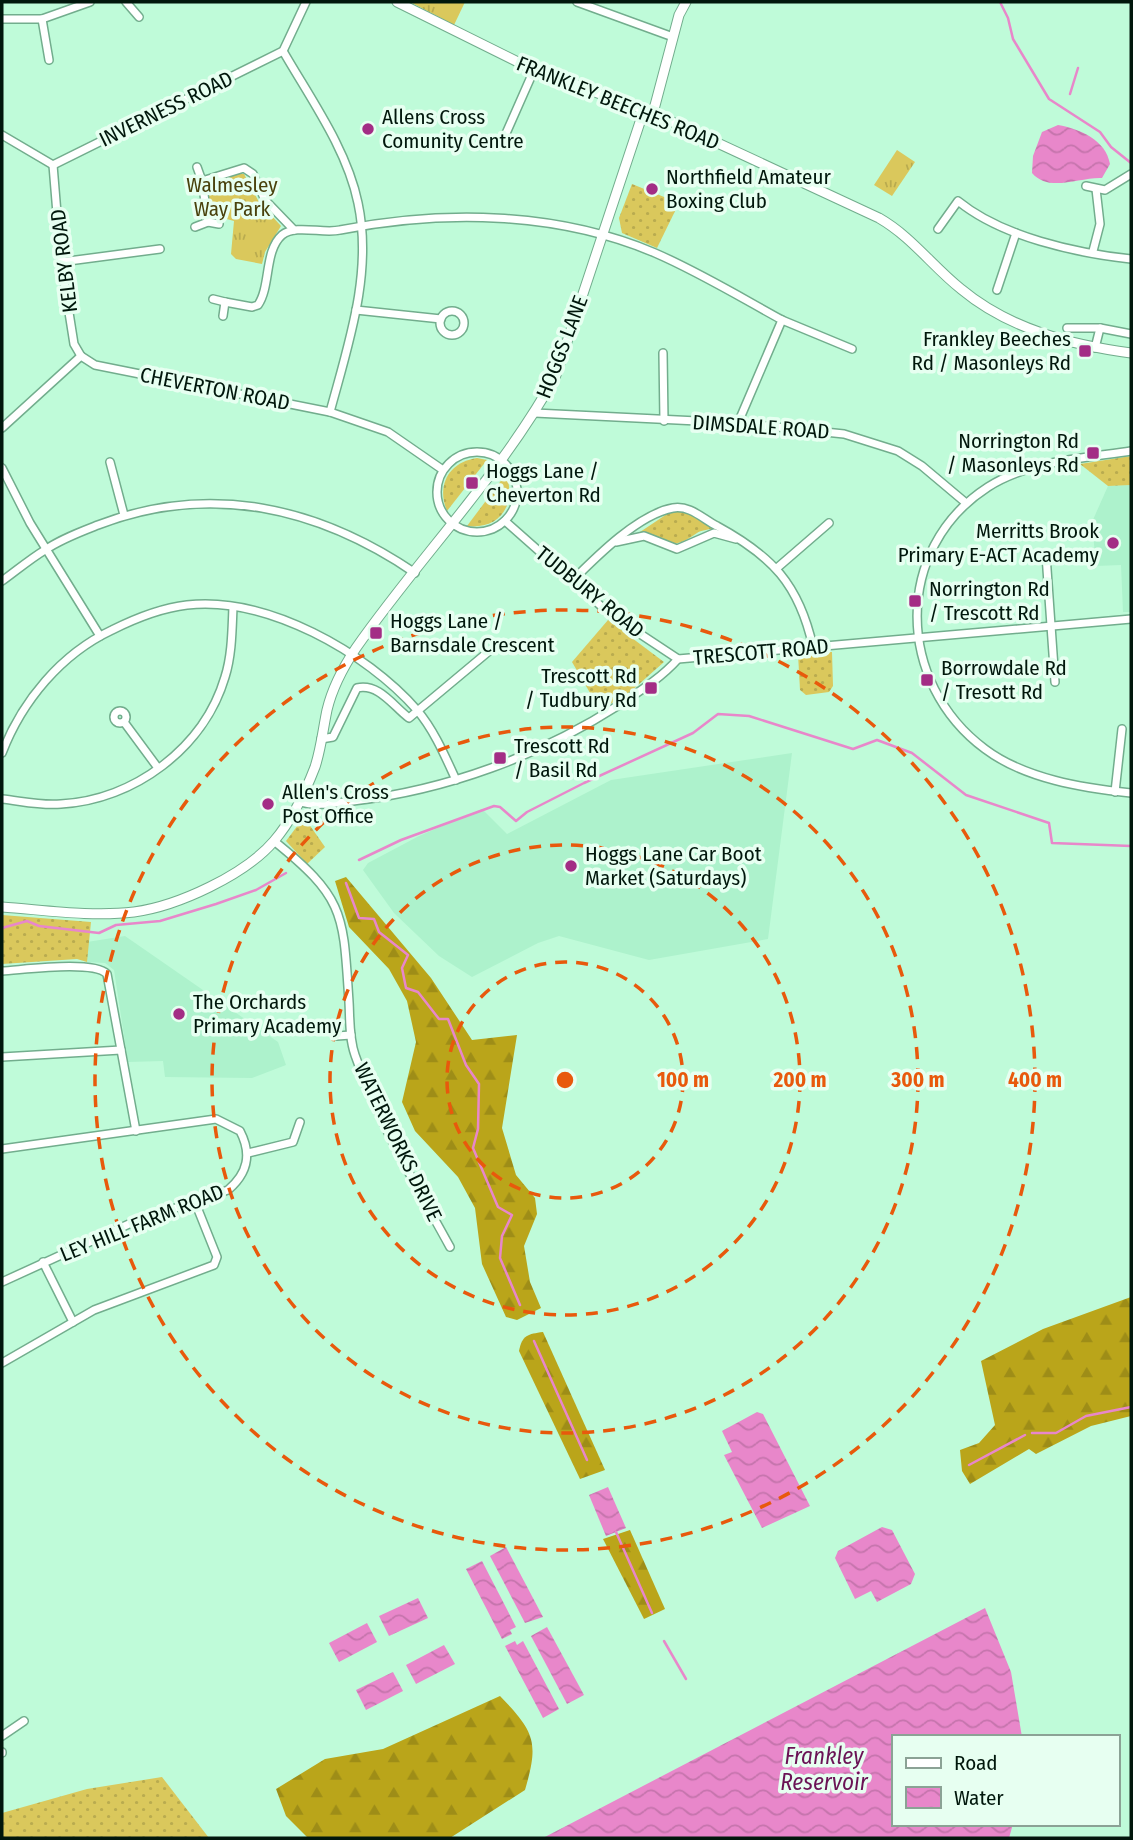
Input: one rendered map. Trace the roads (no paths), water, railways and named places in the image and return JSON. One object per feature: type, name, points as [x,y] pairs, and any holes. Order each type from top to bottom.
[{"type":"street","points":[[2,19],[42,19],[90,2]]},
{"type":"street","points":[[126,2],[139,17]]},
{"type":"street","points":[[306,2],[283,51],[350,175],[362,226],[362,264],[356,310],[330,412]]},
{"type":"street","name":"FRANKLEY BEECHES ROAD","points":[[397,2],[534,70],[648,111],[887,222],[907,235],[940,271],[987,308],[1036,331],[1095,348],[1131,354]]},
{"type":"street","points":[[578,2],[673,37]]},
{"type":"street","name":"HOGGS LANE","points":[[2,907],[110,913],[155,907],[228,876],[274,841],[300,802],[316,764],[328,706],[351,655],[503,461],[556,375],[686,2]]},
{"type":"street","points":[[42,19],[49,61]]},
{"type":"street","name":"INVERNESS ROAD","points":[[53,165],[283,51]]},
{"type":"street","points":[[504,138],[534,70]]},
{"type":"street","points":[[2,135],[53,165]]},
{"type":"street","name":"KELBY ROAD","points":[[53,165],[61,262],[74,344],[82,356]]},
{"type":"street","points":[[197,167],[202,181],[208,222]]},
{"type":"street","points":[[202,181],[248,170],[265,200],[294,230]]},
{"type":"street","points":[[1086,186],[1105,190],[1131,174]]},
{"type":"street","points":[[1093,251],[1100,224],[1096,189]]},
{"type":"street","points":[[938,229],[958,201],[1016,233],[1049,244],[1131,259]]},
{"type":"street","points":[[213,299],[252,307],[258,305],[276,244],[283,235],[294,230],[328,233],[398,220],[484,217],[518,219],[603,235],[653,253],[782,320],[852,349]]},
{"type":"street","points":[[195,227],[208,222],[219,224]]},
{"type":"street","points":[[997,290],[1016,233]]},
{"type":"street","points":[[61,262],[160,249]]},
{"type":"street","points":[[223,316],[225,302]]},
{"type":"street","points":[[356,310],[441,319]]},
{"type":"street","points":[[738,423],[782,320]]},
{"type":"street","points":[[1067,328],[1100,328],[1131,334]]},
{"type":"street","points":[[1095,348],[1100,328]]},
{"type":"street","points":[[663,353],[664,421]]},
{"type":"street","points":[[2,428],[82,356]]},
{"type":"street","name":"CHEVERTON ROAD","points":[[82,356],[96,365],[330,412],[388,432],[443,470]]},
{"type":"street","name":"DIMSDALE ROAD","points":[[535,413],[817,429],[870,440],[898,451],[922,466],[966,503]]},
{"type":"street","points":[[1131,451],[1064,462],[1010,476],[966,503],[940,536],[921,579],[916,637],[922,662],[947,710],[986,750],[1062,782],[1131,793]]},
{"type":"street","points":[[471,452],[486,453],[503,461],[514,476],[517,492],[514,506],[505,521],[483,531],[470,531],[453,524],[444,515],[437,497],[443,470],[458,456],[471,452]]},
{"type":"street","points":[[110,462],[124,515]]},
{"type":"street","points":[[2,468],[30,523],[100,636]]},
{"type":"street","points":[[2,582],[46,548],[124,515],[200,503],[243,504],[297,515],[345,532],[383,551],[415,573]]},
{"type":"street","points":[[573,580],[612,543],[658,513],[674,508],[689,509],[742,540],[777,568],[798,598],[813,647]]},
{"type":"street","name":"TUDBURY ROAD","points":[[505,521],[610,614],[678,659]]},
{"type":"street","points":[[777,568],[829,523]]},
{"type":"street","points":[[612,543],[644,536],[677,549],[714,533],[742,540]]},
{"type":"street","points":[[1046,555],[1055,682]]},
{"type":"street","points":[[2,754],[28,701],[61,665],[100,636],[154,611],[188,604],[233,607],[297,624],[351,655],[387,681],[418,712],[441,748],[456,780]]},
{"type":"street","points":[[2,799],[46,804],[71,803],[127,788],[172,760],[203,725],[225,678],[233,607]]},
{"type":"street","name":"TRESCOTT ROAD","points":[[300,802],[311,805],[379,798],[456,780],[525,756],[602,715],[657,680],[678,659],[1131,619]]},
{"type":"street","points":[[321,739],[334,737],[357,688],[367,686],[376,690],[409,718],[488,652]]},
{"type":"street","points":[[124,722],[158,768]]},
{"type":"street","points":[[1115,792],[1122,729]]},
{"type":"street","name":"WATERWORKS DRIVE","points":[[274,841],[302,864],[335,902],[343,925],[354,1053],[382,1117],[450,1247]]},
{"type":"street","points":[[2,971],[82,967],[103,970],[109,979],[136,1131]]},
{"type":"street","name":"WATERWORKS DRIVE","points":[[337,1036],[351,1035]]},
{"type":"street","points":[[2,1057],[121,1050]]},
{"type":"street","points":[[2,1149],[216,1119],[240,1131],[248,1153],[293,1142],[300,1122]]},
{"type":"street","name":"LEY HILL FARM ROAD","points":[[2,1282],[129,1224],[228,1190],[246,1167],[248,1153]]},
{"type":"street","points":[[2,1363],[94,1310],[214,1265],[217,1257],[195,1202]]},
{"type":"street","points":[[43,1262],[73,1322]]},
{"type":"street","points":[[2,1736],[24,1721]]},
{"type":"water","points":[[1058,125],[1091,137],[1103,148],[1110,164],[1102,178],[1056,183],[1039,179],[1032,173],[1033,156],[1042,132]]},
{"type":"water","points":[[757,1412],[763,1414],[810,1506],[762,1528],[724,1455],[732,1452],[722,1431]]},
{"type":"water","points":[[608,1487],[626,1528],[606,1536],[589,1495]]},
{"type":"water","points":[[882,1527],[892,1530],[915,1574],[911,1584],[877,1602],[871,1591],[855,1599],[835,1558],[838,1551]]},
{"type":"water","points":[[506,1547],[543,1617],[525,1623],[490,1556]]},
{"type":"water","points":[[482,1561],[516,1627],[510,1630],[512,1634],[502,1639],[466,1569]]},
{"type":"water","points":[[418,1598],[428,1618],[389,1636],[379,1616]]},
{"type":"water","name":"Frankley Reservoir","points":[[985,1608],[1011,1672],[1022,1735],[892,1735],[892,1826],[1012,1826],[1009,1838],[543,1838]]},
{"type":"water","points":[[367,1623],[377,1642],[339,1662],[329,1643]]},
{"type":"water","points":[[547,1627],[584,1695],[567,1704],[531,1636]]},
{"type":"water","points":[[515,1641],[517,1645],[523,1641],[559,1709],[543,1718],[505,1646]]},
{"type":"water","points":[[444,1645],[455,1664],[416,1684],[406,1665]]},
{"type":"water","points":[[393,1672],[403,1691],[366,1710],[356,1690]]},
{"type":"waterway","points":[[1000,2],[1008,18],[1013,39],[1049,99],[1100,132],[1111,147],[1131,163]]},
{"type":"waterway","points":[[1070,94],[1078,68]]},
{"type":"waterway","points":[[359,860],[401,840],[494,806],[500,807],[516,821],[527,812],[584,783],[693,733],[718,714],[749,716],[853,749],[877,740],[912,753],[966,795],[1049,823],[1052,843],[1131,846]]},
{"type":"waterway","points":[[2,928],[27,921],[39,926],[99,933],[116,925],[160,921],[216,904],[256,890],[286,873]]},
{"type":"waterway","points":[[346,883],[359,918],[374,919],[379,932],[408,955],[402,968],[406,988],[418,992],[439,1019],[448,1019],[466,1065],[479,1084],[478,1129],[473,1148],[498,1207],[512,1215],[502,1236],[500,1258],[520,1305]]},
{"type":"waterway","points":[[534,1341],[587,1460]]},
{"type":"waterway","points":[[1032,1433],[1056,1433],[1086,1416],[1131,1407]]},
{"type":"waterway","points":[[969,1465],[1025,1435]]},
{"type":"waterway","points":[[616,1532],[652,1613]]},
{"type":"waterway","points":[[664,1641],[686,1679]]},
{"type":"place","name":"Allens Cross Comunity Centre","points":[[368,129]]},
{"type":"place","name":"Northfield Amateur Boxing Club","points":[[652,189]]},
{"type":"place","name":"Frankley Beeches Rd / Masonleys Rd","points":[[1085,351]]},
{"type":"place","name":"Norrington Rd / Masonleys Rd","points":[[1093,453]]},
{"type":"place","name":"Hoggs Lane / Cheverton Rd","points":[[472,483]]},
{"type":"place","name":"Merritts Brook Primary E-ACT Academy","points":[[1113,543]]},
{"type":"place","name":"Norrington Rd / Trescott Rd","points":[[915,601]]},
{"type":"place","name":"Hoggs Lane / Barnsdale Crescent","points":[[376,633]]},
{"type":"place","name":"Borrowdale Rd / Tresott Rd","points":[[927,680]]},
{"type":"place","name":"Trescott Rd / Tudbury Rd","points":[[651,688]]},
{"type":"place","name":"Trescott Rd / Basil Rd","points":[[500,758]]},
{"type":"place","name":"Allen's Cross Post Office","points":[[268,804]]},
{"type":"place","name":"Hoggs Lane Car Boot Market (Saturdays)","points":[[571,866]]},
{"type":"place","name":"The Orchards Primary Academy","points":[[179,1014]]},
{"type":"park label","name":"Walmesley Way Park","points":[[232,197]]}]
